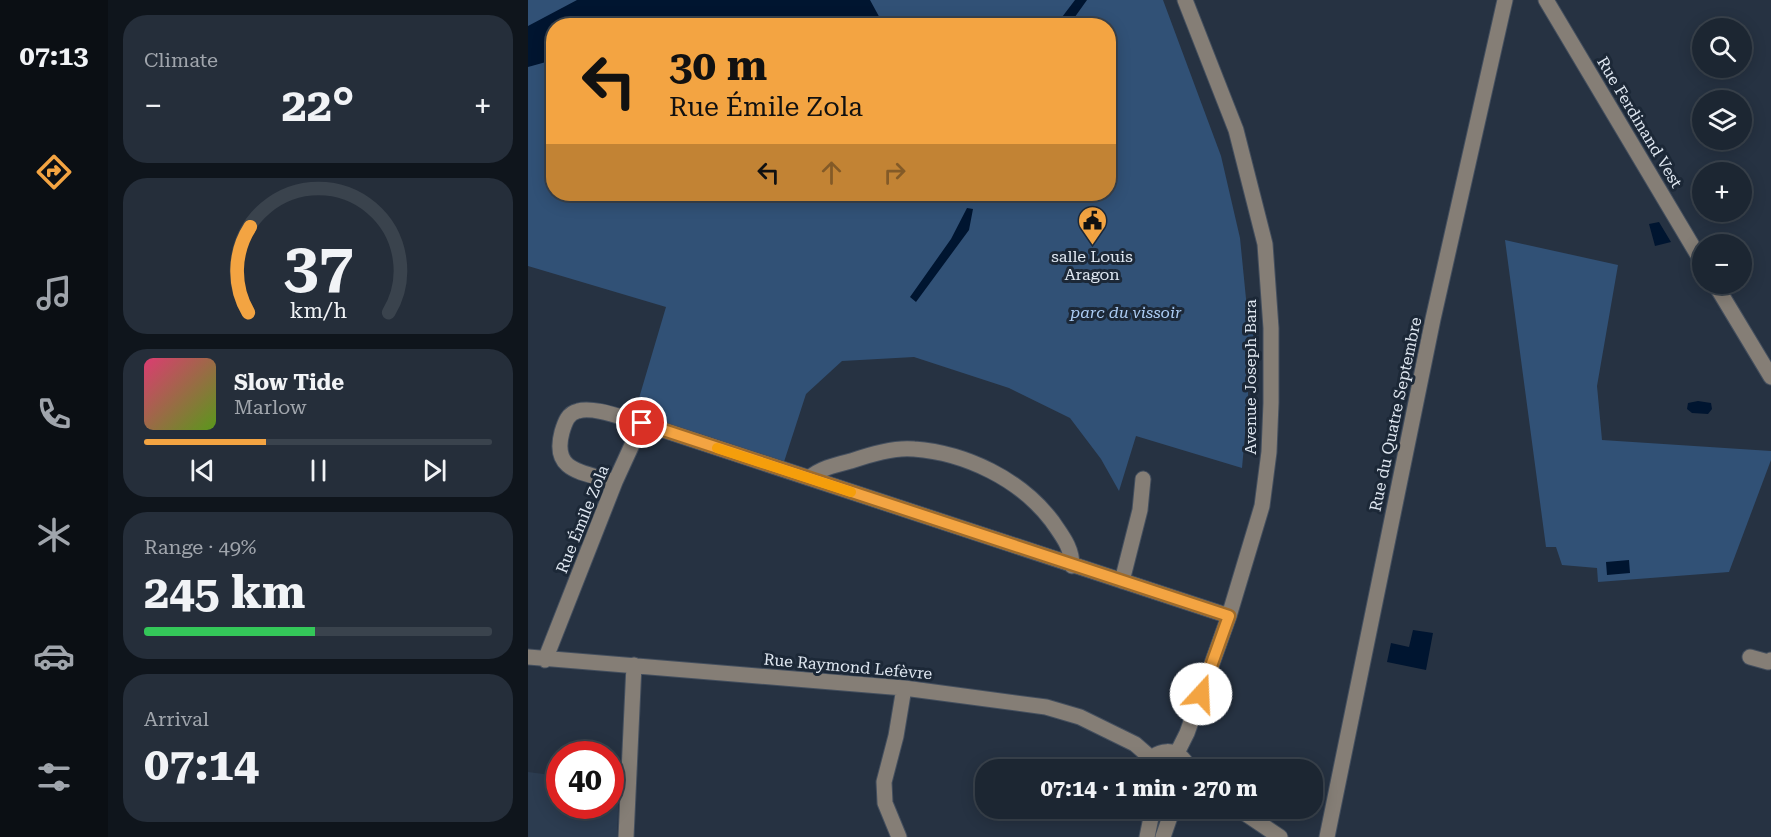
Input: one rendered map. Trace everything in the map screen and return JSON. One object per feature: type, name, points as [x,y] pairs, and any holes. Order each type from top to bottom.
[{"type":"street","name":"Avenue Joseph Bara","points":[[1177,753],[1187,733],[1229,616],[1262,506],[1269,452],[1271,328],[1265,244],[1248,172],[1224,97],[1185,0]]},
{"type":"street","name":"Rue du Quatre Septembre","points":[[1327,837],[1433,319],[1505,0]]},
{"type":"street","name":"Rue Ferdinand Vest","points":[[1546,0],[1692,245]]},
{"type":"street","points":[[1721,294],[1771,376]]},
{"type":"street","points":[[615,482],[569,467],[562,461],[558,446],[566,421],[571,414],[579,410],[590,410],[642,423],[1229,616]]},
{"type":"street","name":"Rue Émile Zola","points":[[545,660],[615,482],[642,423]]},
{"type":"street","points":[[809,478],[819,470],[868,455],[912,448],[956,457],[1004,477],[1043,510],[1065,540],[1072,554],[1072,566]]},
{"type":"street","points":[[1122,581],[1140,510],[1143,480]]},
{"type":"street","name":"Rue Raymond Lefèvre","points":[[528,657],[904,688],[1046,707],[1080,717],[1135,744],[1145,759]]},
{"type":"street","points":[[1750,657],[1768,662],[1771,660]]},
{"type":"street","points":[[626,837],[634,665]]},
{"type":"street","points":[[899,837],[885,803],[884,782],[896,736],[904,688]]},
{"type":"street","points":[[1154,759],[1163,751],[1177,753],[1183,759]]},
{"type":"street","points":[[1147,837],[1151,819]]},
{"type":"street","points":[[1163,837],[1169,819]]},
{"type":"street","points":[[1254,819],[1281,837]]},
{"type":"shaded area","points":[[577,0],[870,0],[880,18],[546,18],[546,62],[528,67],[528,26]]},
{"type":"shaded area","points":[[1075,0],[1087,0],[1074,18],[1061,18]]},
{"type":"shaded area","points":[[967,208],[973,209],[969,230],[916,302],[910,297],[951,239]]},
{"type":"shaded area","points":[[1659,222],[1671,242],[1655,246],[1649,224]]},
{"type":"shaded area","points":[[1698,401],[1711,403],[1712,409],[1708,414],[1692,413],[1687,409],[1688,403]]},
{"type":"shaded area","points":[[1629,560],[1630,573],[1607,575],[1606,562]]},
{"type":"shaded area","points":[[1413,630],[1433,633],[1426,670],[1387,662],[1391,643],[1409,647]]},
{"type":"shaded area","points":[[528,772],[546,774],[546,819],[618,819],[617,837],[528,837]]},
{"type":"green space","name":"parc du vissoir","points":[[528,0],[1163,0],[1221,156],[1240,238],[1248,319],[1258,324],[1258,364],[1248,359],[1248,401],[1242,468],[1136,436],[1119,491],[1101,459],[1070,418],[1009,388],[914,357],[842,361],[806,394],[783,465],[634,415],[666,307],[528,266]]},
{"type":"green space","points":[[1505,240],[1618,265],[1597,386],[1602,440],[1771,451],[1771,460],[1729,572],[1598,582],[1597,568],[1562,565],[1556,547],[1546,547]]},
{"type":"slow traffic","points":[[717,448],[851,492]]},
{"type":"place","name":"salle Louis Aragon","points":[[1092,246]]},
{"type":"route","points":[[642,423],[1229,616],[1201,694]]}]
